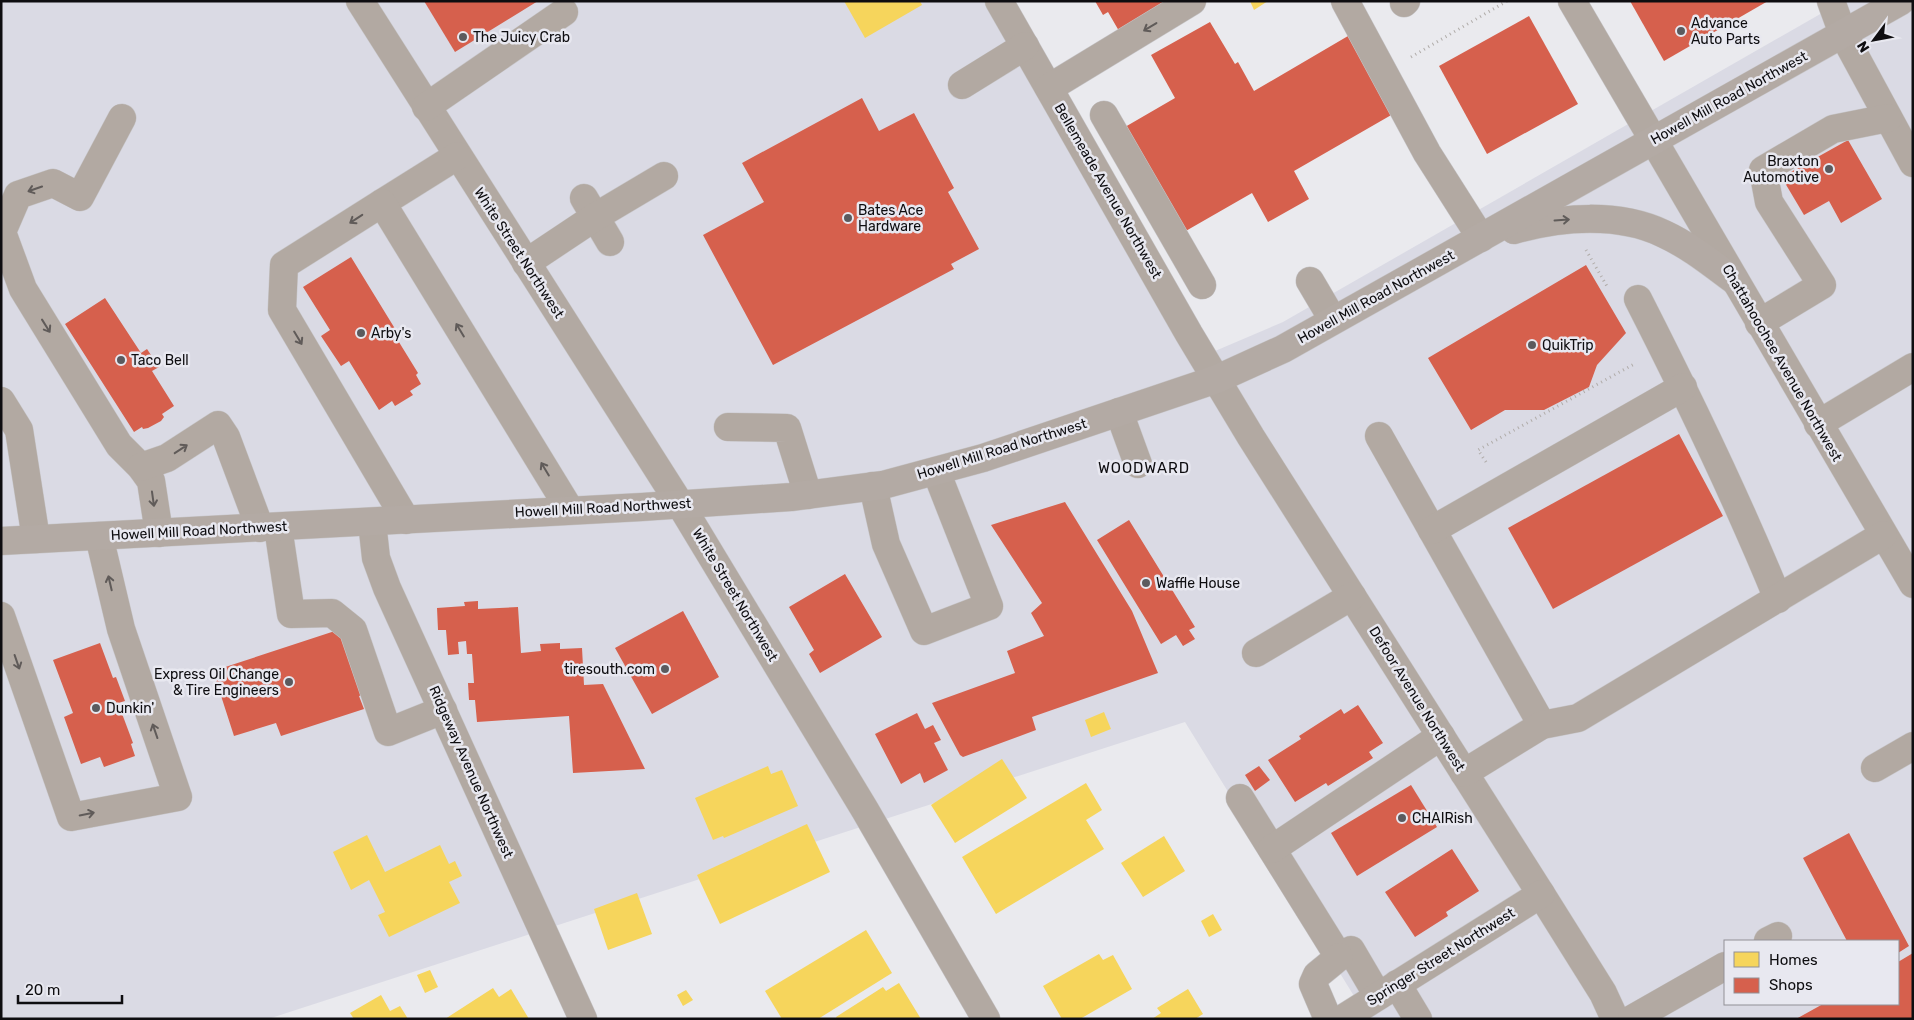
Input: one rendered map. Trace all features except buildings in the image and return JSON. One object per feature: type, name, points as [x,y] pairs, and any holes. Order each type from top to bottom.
[{"type":"main road","name":"Howell Mill Road Northwest","points":[[1,541],[372,522],[808,495],[873,486],[983,458],[1217,380],[1283,349],[1843,34],[1891,4]]},
{"type":"main road","points":[[1481,238],[1530,225],[1558,220],[1589,219],[1628,222],[1663,234],[1697,253],[1735,281]]},
{"type":"street","name":"White Street Northwest","points":[[360,1],[680,504],[865,810],[986,1019]]},
{"type":"street","name":"Bellemeade Avenue Northwest","points":[[999,1],[1217,380]]},
{"type":"street","points":[[1049,88],[1192,1]]},
{"type":"street","points":[[1344,1],[1427,153],[1481,238]]},
{"type":"street","name":"Chattahoochee Avenue Northwest","points":[[1572,1],[1652,141],[1913,584]]},
{"type":"street","points":[[1831,1],[1843,34],[1913,163]]},
{"type":"street","points":[[426,107],[564,12]]},
{"type":"street","points":[[962,85],[1025,46]]},
{"type":"street","points":[[1104,115],[1202,285]]},
{"type":"street","points":[[122,118],[80,197],[53,183],[18,195],[2,232],[23,289],[119,445],[151,480],[159,533]]},
{"type":"street","points":[[1759,323],[1822,285],[1769,202],[1763,170],[1833,129],[1888,118]]},
{"type":"street","points":[[406,520],[282,310],[284,265],[457,156]]},
{"type":"street","points":[[526,263],[589,208],[664,176]]},
{"type":"street","points":[[382,202],[570,510]]},
{"type":"street","points":[[589,208],[610,242]]},
{"type":"street","points":[[1310,281],[1333,320]]},
{"type":"street","points":[[1638,299],[1683,387],[1747,523],[1778,599]]},
{"type":"street","points":[[1818,424],[1913,367]]},
{"type":"street","name":"Defoor Avenue Northwest","points":[[1217,380],[1253,441],[1603,993],[1615,1019]]},
{"type":"street","points":[[1432,530],[1683,387]]},
{"type":"street","points":[[1,402],[10,429],[36,539]]},
{"type":"street","points":[[1118,412],[1138,464]]},
{"type":"street","points":[[141,467],[167,458],[218,425],[226,436],[269,527],[291,614],[332,613],[353,630],[388,732],[442,710]]},
{"type":"street","points":[[728,427],[787,428],[808,495]]},
{"type":"street","points":[[1379,436],[1542,725]]},
{"type":"street","points":[[873,486],[886,544],[924,631],[988,606],[936,471]]},
{"type":"street","name":"Ridgeway Avenue Northwest","points":[[372,522],[376,558],[382,574],[583,1019]]},
{"type":"street","points":[[1464,773],[1542,725],[1578,718],[1883,535]]},
{"type":"street","points":[[1,616],[71,817],[178,797],[120,629],[99,536]]},
{"type":"street","points":[[1256,653],[1352,596]]},
{"type":"street","points":[[1272,849],[1441,736]]},
{"type":"street","points":[[1875,768],[1913,746]]},
{"type":"street","points":[[1240,798],[1339,957]]},
{"type":"street","name":"Springer Street Northwest","points":[[1342,1019],[1541,894]]},
{"type":"street","points":[[1328,1019],[1313,984],[1317,976],[1339,957],[1351,950],[1418,1019]]},
{"type":"street","points":[[1632,1019],[1724,967]]},
{"type":"path","points":[[1411,57],[1507,1]]},
{"type":"path","points":[[1502,490],[1478,450],[1637,362]]},
{"type":"shaded area","points":[[1,1],[992,1],[1201,357],[1283,322],[1843,1],[1913,1],[1913,1019],[1346,1019],[1362,1009],[1185,722],[268,1019],[1,1019]]},
{"type":"place","name":"Advance Auto Parts","points":[[1681,31]]},
{"type":"place","name":"The Juicy Crab","points":[[463,37]]},
{"type":"place","name":"Braxton Automotive","points":[[1829,169]]},
{"type":"place","name":"Bates Ace Hardware","points":[[848,218]]},
{"type":"place","name":"Arby's","points":[[361,333]]},
{"type":"place","name":"QuikTrip","points":[[1532,345]]},
{"type":"place","name":"Taco Bell","points":[[121,360]]},
{"type":"place","name":"Waffle House","points":[[1146,583]]},
{"type":"place","name":"tiresouth.com","points":[[665,669]]},
{"type":"place","name":"Express Oil Change & Tire Engineers","points":[[289,682]]},
{"type":"place","name":"Dunkin'","points":[[96,708]]},
{"type":"place","name":"CHAIRish","points":[[1402,818]]},
{"type":"district","name":"WOODWARD","points":[[1144,468]]}]
